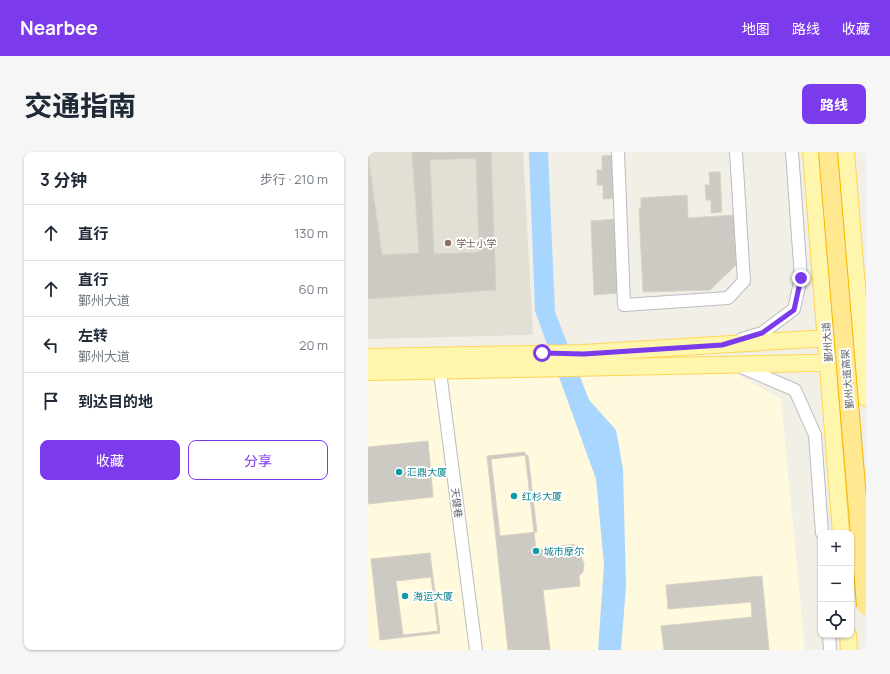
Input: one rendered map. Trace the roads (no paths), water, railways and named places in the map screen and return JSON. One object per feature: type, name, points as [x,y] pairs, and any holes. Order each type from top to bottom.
[{"type":"highway","name":"鄞州大道高架","points":[[828,152],[866,606]]},
{"type":"highway","name":"鄞州大道高架","points":[[838,152],[866,475]]},
{"type":"main road","name":"鄞州大道","points":[[811,152],[827,338],[841,530]]},
{"type":"main road","points":[[846,152],[866,398]]},
{"type":"main road","points":[[368,372],[438,363],[542,353],[584,354],[860,336]]},
{"type":"main road","points":[[368,357],[438,363],[735,364],[863,362]]},
{"type":"main road","points":[[848,638],[849,650]]},
{"type":"street","points":[[618,152],[624,305],[728,298],[744,281],[736,152]]},
{"type":"street","points":[[722,345],[762,333],[794,310],[801,278],[792,152]]},
{"type":"street","name":"天健巷","points":[[438,363],[476,650]]},
{"type":"street","points":[[735,364],[795,390],[815,434],[822,530]]},
{"type":"street","points":[[829,638],[830,650]]},
{"type":"water","points":[[529,152],[548,152],[555,312],[589,400],[616,430],[623,469],[626,586],[621,650],[598,650],[604,565],[596,479],[535,311]]},
{"type":"place","name":"学士小学","points":[[448,243]]},
{"type":"place","name":"汇鼎大厦","points":[[399,472]]},
{"type":"place","name":"红杉大厦","points":[[514,496]]},
{"type":"place","name":"城市摩尔","points":[[536,551]]},
{"type":"place","name":"海运大厦","points":[[405,596]]}]
